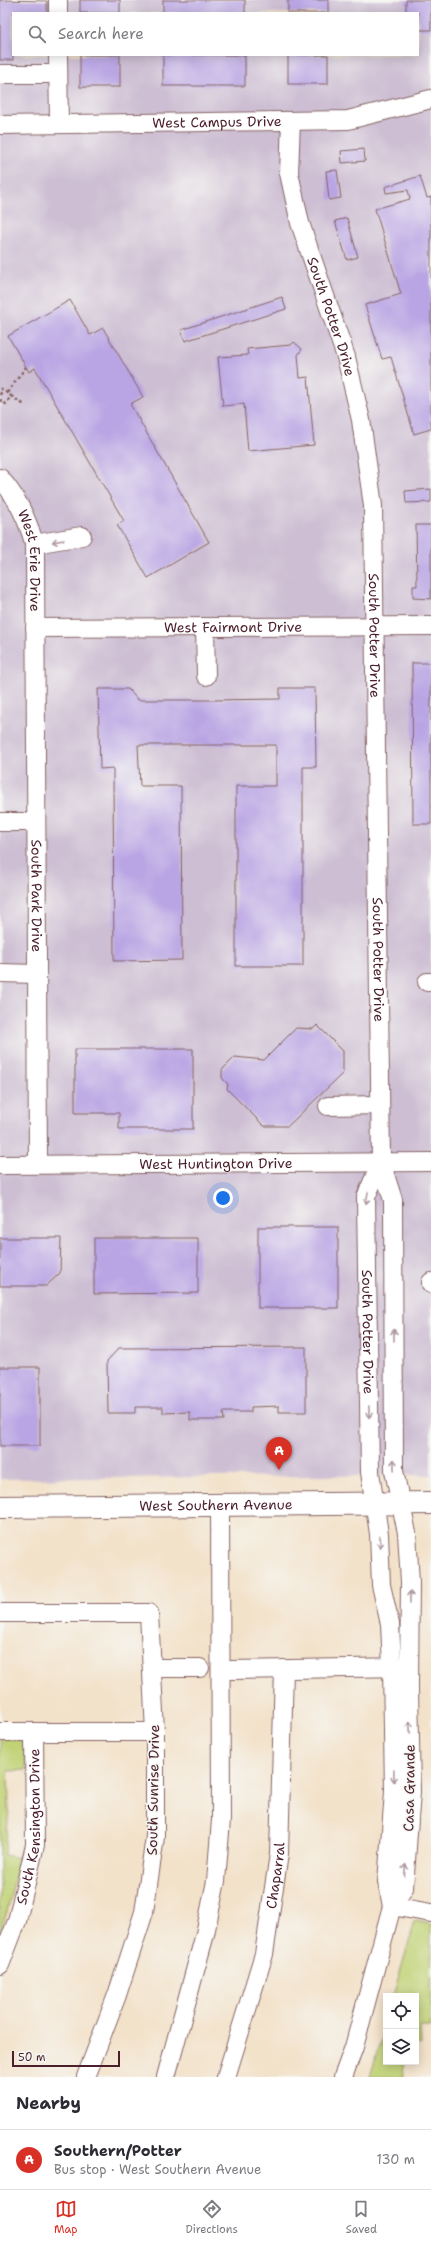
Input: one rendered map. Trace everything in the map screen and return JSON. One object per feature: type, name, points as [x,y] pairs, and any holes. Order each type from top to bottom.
[{"type":"main road","name":"West Southern Avenue","points":[[0,1507],[431,1503]]},
{"type":"street","points":[[58,0],[58,12]]},
{"type":"street","points":[[58,56],[59,124]]},
{"type":"street","points":[[0,74],[58,74]]},
{"type":"street","name":"West Campus Drive","points":[[0,125],[348,120],[431,99]]},
{"type":"street","name":"South Potter Drive","points":[[291,121],[289,173],[300,223],[346,357],[368,464],[373,506],[381,1162],[393,1200],[394,1471],[401,1504]]},
{"type":"street","name":"West Erie Drive","points":[[0,478],[8,486],[26,518],[34,544],[35,628]]},
{"type":"street","points":[[34,544],[82,536]]},
{"type":"street","name":"West Fairmont Drive","points":[[35,628],[431,626]]},
{"type":"street","points":[[205,627],[206,676]]},
{"type":"street","name":"South Park Drive","points":[[35,628],[38,1164]]},
{"type":"street","points":[[0,822],[35,822]]},
{"type":"street","points":[[0,972],[36,974]]},
{"type":"street","points":[[328,1106],[380,1105]]},
{"type":"street","name":"South Potter Drive","points":[[375,1504],[370,1472],[366,1197],[381,1162]]},
{"type":"street","name":"West Huntington Drive","points":[[0,1165],[431,1162]]},
{"type":"street","points":[[166,2077],[205,1934],[216,1881],[221,1820],[220,1504]]},
{"type":"street","name":"Casa Grande","points":[[343,2077],[354,2046],[392,1906],[404,1888],[412,1792],[401,1667],[381,1585],[379,1534],[375,1504]]},
{"type":"street","name":"Casa Grande","points":[[401,1504],[407,1533],[410,1582],[401,1667]]},
{"type":"street","name":"South Sunrise Drive","points":[[0,1613],[149,1613],[155,1732],[155,1837],[144,1912],[117,1995],[86,2077]]},
{"type":"street","points":[[231,1670],[401,1667]]},
{"type":"street","points":[[152,1668],[200,1668]]},
{"type":"street","name":"Chaparral","points":[[226,2077],[264,1954],[279,1854],[284,1669]]},
{"type":"street","points":[[0,1732],[155,1732]]},
{"type":"street","name":"South Kensington Drive","points":[[0,1965],[17,1921],[36,1845],[34,1732]]},
{"type":"street","points":[[392,1906],[431,1913]]},
{"type":"path","points":[[7,393],[26,367]]},
{"type":"path","points":[[0,395],[1,389],[26,406]]},
{"type":"path","points":[[0,401],[6,404],[11,396]]},
{"type":"shaded area","points":[[0,0],[431,0],[431,1475],[0,1479]]},
{"type":"green space","points":[[0,1738],[18,1739],[24,1745],[26,1770],[8,1771],[9,1809],[5,1855],[19,1858],[8,1908],[0,1935]]},
{"type":"green space","points":[[415,1921],[431,1924],[430,2027],[420,2027],[421,2045],[419,2045],[419,1993],[394,1993]]},
{"type":"green space","points":[[383,2032],[383,2065],[403,2065],[404,2077],[370,2077]]},
{"type":"building","points":[[0,0],[47,1],[47,12],[12,12],[13,60],[0,60]]},
{"type":"building","points":[[80,0],[120,0],[120,12],[80,12]]},
{"type":"building","points":[[163,0],[245,0],[245,12],[163,12]]},
{"type":"building","points":[[288,0],[328,0],[328,12],[288,12]]},
{"type":"building","points":[[406,0],[431,0],[431,30],[419,30],[419,12],[406,12]]},
{"type":"building","points":[[80,56],[120,56],[120,87],[80,87]]},
{"type":"building","points":[[163,56],[245,56],[245,86],[163,86]]},
{"type":"building","points":[[288,56],[328,56],[328,84],[288,84]]},
{"type":"building","points":[[364,149],[365,161],[342,163],[341,151]]},
{"type":"building","points":[[337,170],[341,198],[329,200],[326,171]]},
{"type":"building","points":[[420,176],[427,198],[431,197],[431,429],[414,434],[391,357],[382,359],[365,305],[401,294],[375,209],[410,199],[408,190],[386,193],[385,187]]},
{"type":"building","points":[[347,218],[358,257],[347,260],[335,221]]},
{"type":"building","points":[[282,297],[286,309],[185,341],[181,330]]},
{"type":"building","points":[[70,300],[90,335],[103,328],[143,397],[130,404],[209,542],[148,578],[117,525],[124,521],[35,368],[29,372],[8,336]]},
{"type":"building","points":[[294,342],[302,349],[298,355],[300,378],[308,377],[314,445],[248,451],[244,404],[223,406],[218,357],[248,355],[247,349],[291,345]]},
{"type":"building","points":[[431,489],[431,502],[406,503],[405,491]]},
{"type":"building","points":[[416,525],[431,525],[431,599],[413,598],[413,586],[417,586]]},
{"type":"building","points":[[412,663],[431,663],[431,824],[413,824]]},
{"type":"building","points":[[280,688],[315,688],[316,767],[303,767],[303,966],[236,966],[236,786],[276,786],[276,745],[138,745],[140,786],[181,786],[182,960],[114,961],[113,768],[100,769],[98,689],[128,689],[138,700],[212,700],[280,699]]},
{"type":"building","points":[[317,1025],[343,1051],[343,1073],[288,1126],[264,1126],[227,1089],[228,1084],[222,1078],[222,1070],[235,1057],[264,1060],[296,1028],[313,1029]]},
{"type":"building","points":[[75,1049],[193,1049],[193,1129],[119,1129],[119,1113],[75,1113]]},
{"type":"building","points":[[258,1227],[338,1227],[338,1308],[258,1308]]},
{"type":"building","points":[[0,1238],[61,1238],[60,1273],[46,1286],[0,1286]]},
{"type":"building","points":[[94,1238],[198,1238],[198,1293],[94,1294]]},
{"type":"building","points":[[306,1347],[306,1412],[279,1412],[279,1406],[251,1407],[251,1412],[223,1412],[224,1420],[190,1420],[190,1412],[163,1413],[163,1407],[135,1407],[135,1413],[108,1413],[107,1361],[119,1348]]},
{"type":"building","points":[[0,1367],[40,1367],[40,1446],[0,1446]]},
{"type":"place","name":"Southern/Potter","points":[[279,1470]]}]
